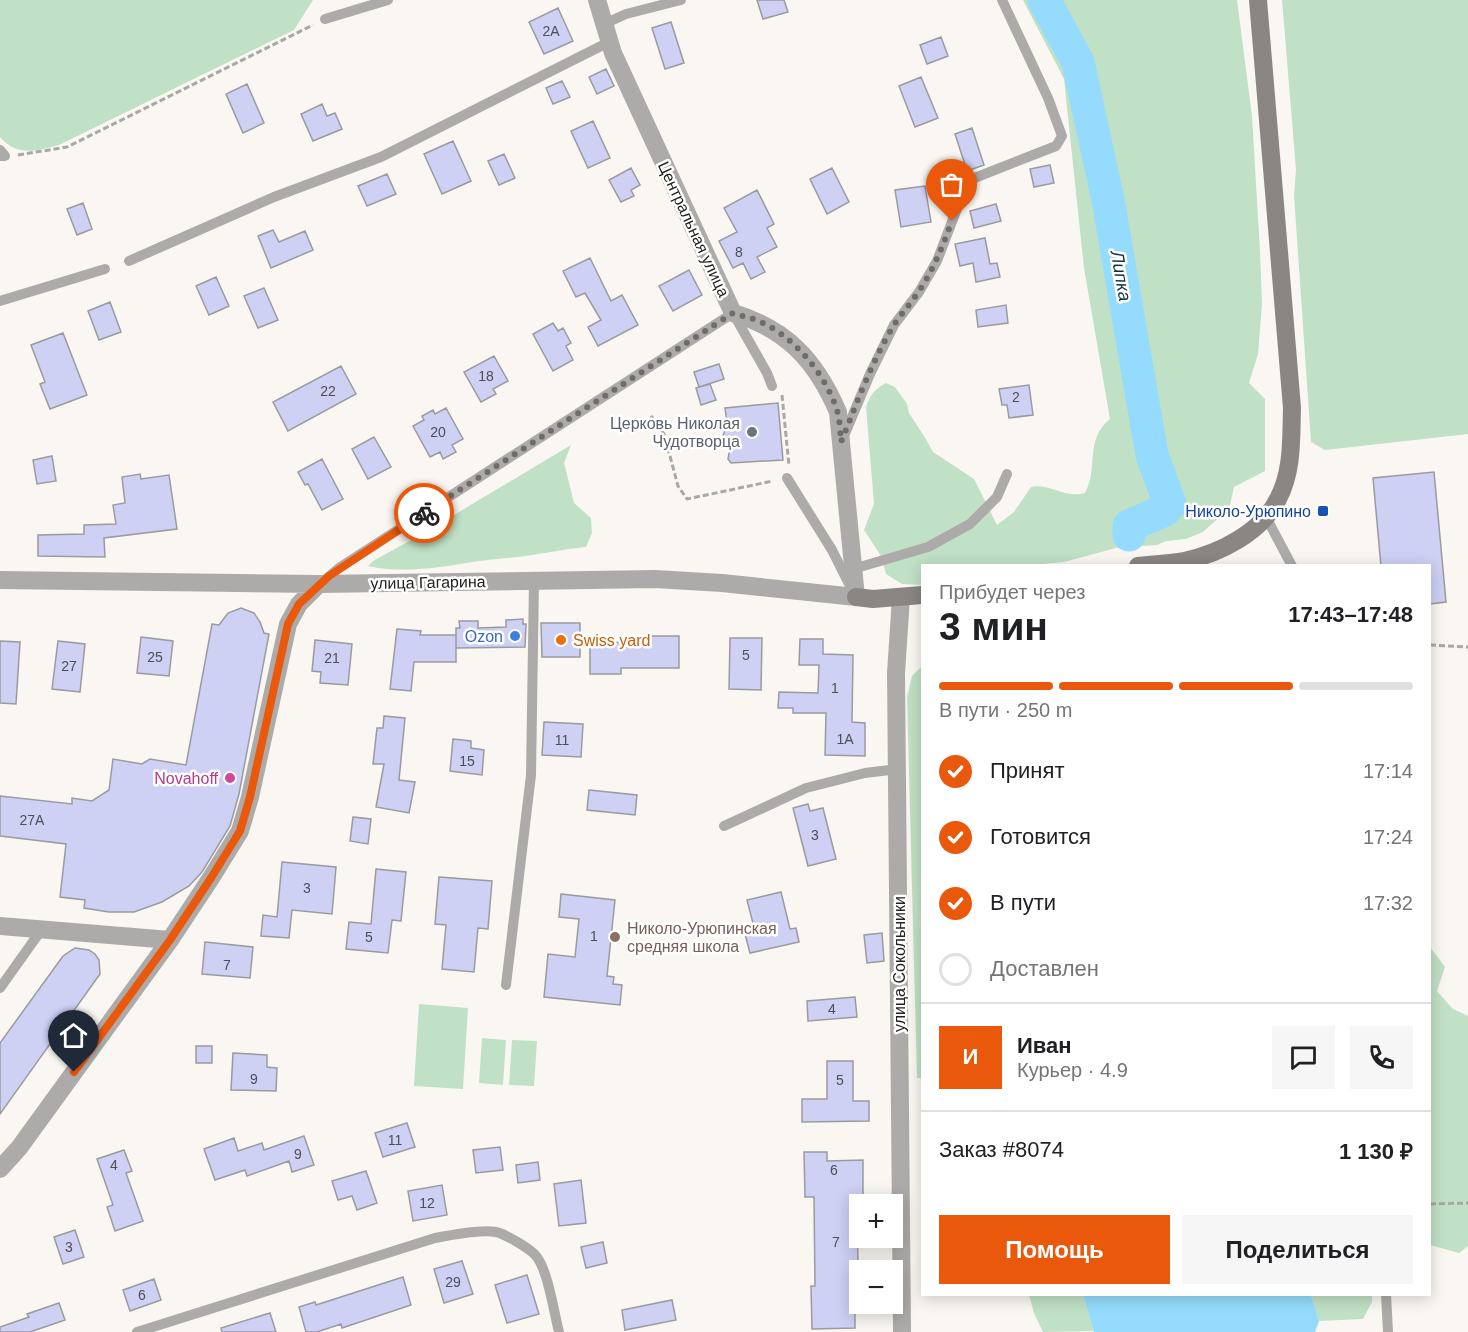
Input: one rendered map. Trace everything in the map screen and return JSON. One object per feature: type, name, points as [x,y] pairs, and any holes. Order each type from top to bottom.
[{"type":"street","name":"Центральная улица","points":[[597,0],[609,42],[733,313],[757,320],[787,339],[810,362],[827,387],[838,412],[856,597]]},
{"type":"street","points":[[1156,564],[1184,561],[1220,550],[1266,517],[1279,499],[1291,451],[1292,408],[1258,0]]},
{"type":"street","name":"улица Гагарина","points":[[0,580],[319,584],[655,579],[722,583],[856,597]]},
{"type":"street","points":[[0,1169],[19,1148],[170,940],[240,831],[250,797],[288,624],[299,604],[319,584]]},
{"type":"street","points":[[856,597],[921,595]]},
{"type":"street","name":"улица Сокольники","points":[[901,597],[896,673],[902,1332]]},
{"type":"street","points":[[0,926],[170,940]]},
{"type":"lane","points":[[325,19],[388,0]]},
{"type":"lane","points":[[604,24],[626,14],[681,0]]},
{"type":"lane","points":[[841,442],[894,325],[919,292],[937,261],[966,185],[972,179],[1056,146],[1062,136],[1048,98],[1002,0]]},
{"type":"lane","points":[[129,261],[274,197],[381,157],[609,42]]},
{"type":"lane","points":[[0,301],[105,269]]},
{"type":"lane","points":[[319,584],[339,568],[733,313],[772,386]]},
{"type":"lane","points":[[853,569],[928,547],[970,524],[997,497],[1007,474]]},
{"type":"lane","points":[[787,478],[832,550],[856,597]]},
{"type":"lane","points":[[1266,517],[1291,564]]},
{"type":"lane","points":[[506,985],[531,775],[534,581]]},
{"type":"lane","points":[[724,826],[806,788],[865,772],[898,769]]},
{"type":"lane","points":[[0,988],[42,929]]},
{"type":"lane","points":[[137,1332],[435,1238],[454,1234],[496,1232],[536,1255],[544,1272],[559,1332]]},
{"type":"lane","points":[[1386,1296],[1388,1332]]},
{"type":"path","points":[[2,154],[34,154],[67,147],[325,19]]},
{"type":"path","points":[[651,416],[664,434],[678,486],[687,499],[787,478],[790,473],[783,398],[778,389],[772,386]]},
{"type":"path","points":[[1431,645],[1468,647]]},
{"type":"path","points":[[1431,1204],[1468,1203]]},
{"type":"green space","points":[[0,0],[313,0],[294,30],[59,145],[28,151],[13,148],[0,137]]},
{"type":"green space","points":[[1023,0],[1237,0],[1252,116],[1262,304],[1258,354],[1249,383],[1265,399],[1265,471],[1234,487],[1230,505],[1225,512],[1203,532],[1186,539],[1166,541],[1157,545],[1116,548],[1064,562],[1043,564],[921,564],[921,585],[902,584],[886,574],[881,556],[864,530],[874,504],[866,407],[871,396],[879,388],[886,383],[895,387],[933,452],[974,479],[997,525],[1014,512],[1031,487],[1044,487],[1071,494],[1085,493],[1089,484],[1097,436],[1110,419],[1084,268],[1064,79]]},
{"type":"green space","points":[[1282,0],[1468,0],[1468,434],[1325,450],[1311,442],[1294,195],[1296,170]]},
{"type":"green space","points":[[571,445],[564,463],[574,503],[591,518],[592,533],[586,547],[424,569],[368,566],[373,561]]},
{"type":"green space","points":[[921,667],[921,1078],[917,1078],[907,697],[912,676]]},
{"type":"green space","points":[[1431,948],[1445,967],[1437,991],[1453,1009],[1468,1016],[1468,1246],[1459,1253],[1431,1245]]},
{"type":"green space","points":[[419,1004],[468,1008],[463,1089],[414,1086]]},
{"type":"green space","points":[[482,1038],[506,1040],[503,1085],[479,1083]]},
{"type":"green space","points":[[512,1040],[537,1041],[534,1086],[509,1085]]},
{"type":"green space","points":[[1029,1296],[1083,1296],[1094,1331],[1043,1332]]},
{"type":"green space","points":[[1311,1296],[1372,1296],[1372,1302],[1363,1319],[1319,1321]]},
{"type":"water","points":[[1083,1296],[1311,1296],[1319,1321],[1315,1332],[1094,1332]]},
{"type":"building","points":[[757,0],[784,0],[788,12],[763,19]]},
{"type":"building","points":[[558,8],[573,41],[544,54],[529,22]]},
{"type":"building","points":[[671,22],[684,63],[665,69],[652,28]]},
{"type":"building","points":[[941,37],[948,56],[927,64],[920,45]]},
{"type":"building","points":[[606,69],[614,86],[597,94],[589,77]]},
{"type":"building","points":[[921,77],[938,118],[915,127],[899,86]]},
{"type":"building","points":[[562,81],[570,97],[553,104],[546,88]]},
{"type":"building","points":[[247,84],[264,123],[243,133],[226,94]]},
{"type":"building","points":[[322,104],[327,116],[335,113],[342,129],[313,141],[301,114]]},
{"type":"building","points":[[593,121],[610,158],[588,168],[571,131]]},
{"type":"building","points":[[972,128],[984,165],[967,171],[955,134]]},
{"type":"building","points":[[453,141],[471,181],[442,194],[424,154]]},
{"type":"building","points":[[504,154],[515,178],[499,185],[488,161]]},
{"type":"building","points":[[1050,165],[1054,183],[1034,187],[1030,169]]},
{"type":"building","points":[[631,168],[640,185],[631,190],[634,196],[621,202],[609,180]]},
{"type":"building","points":[[832,168],[849,202],[827,214],[810,179]]},
{"type":"building","points":[[387,174],[396,194],[367,206],[358,186]]},
{"type":"building","points":[[925,186],[931,222],[901,227],[895,190]]},
{"type":"building","points":[[757,190],[774,224],[767,228],[777,247],[757,257],[765,272],[751,279],[743,263],[733,268],[719,241],[737,232],[724,208]]},
{"type":"building","points":[[83,203],[92,229],[77,235],[67,209]]},
{"type":"building","points":[[996,204],[1001,221],[974,228],[970,211]]},
{"type":"building","points":[[273,230],[279,242],[305,231],[313,250],[271,268],[258,236]]},
{"type":"building","points":[[985,238],[990,264],[997,263],[1000,277],[976,282],[973,263],[960,266],[955,244]]},
{"type":"building","points":[[590,258],[611,301],[622,295],[638,325],[598,346],[588,327],[601,320],[585,293],[576,297],[563,271]]},
{"type":"building","points":[[689,270],[702,295],[673,311],[659,286]]},
{"type":"building","points":[[216,277],[229,306],[209,315],[196,286]]},
{"type":"building","points":[[264,288],[278,320],[258,328],[244,296]]},
{"type":"building","points":[[110,302],[121,332],[99,340],[88,311]]},
{"type":"building","points":[[1006,305],[1008,323],[978,327],[976,310]]},
{"type":"building","points":[[553,323],[558,331],[563,328],[571,343],[566,346],[573,360],[553,371],[533,334]]},
{"type":"building","points":[[63,333],[87,395],[50,409],[40,384],[45,382],[31,345]]},
{"type":"building","points":[[494,356],[508,381],[493,389],[496,394],[481,402],[464,372]]},
{"type":"building","points":[[719,364],[724,379],[699,387],[694,372]]},
{"type":"building","points":[[341,366],[356,394],[288,431],[273,402]]},
{"type":"building","points":[[710,384],[716,400],[701,405],[696,388]]},
{"type":"building","points":[[1029,385],[1033,415],[1009,418],[1007,405],[1002,405],[999,389]]},
{"type":"building","name":"Церковь Николая Чудотворца","points":[[778,403],[783,460],[731,463],[728,459],[730,448],[723,436],[727,424],[725,408]]},
{"type":"building","points":[[446,408],[463,439],[452,445],[456,452],[443,459],[440,452],[430,457],[413,426],[424,420],[422,416],[433,410],[435,414]]},
{"type":"building","points":[[374,437],[391,467],[368,479],[352,449]]},
{"type":"building","points":[[52,456],[56,481],[37,484],[33,460]]},
{"type":"building","points":[[322,459],[343,499],[322,510],[308,484],[305,485],[298,472]]},
{"type":"building","points":[[1434,472],[1446,602],[1431,604],[1431,564],[1381,564],[1373,478]]},
{"type":"building","points":[[140,474],[141,479],[169,475],[177,529],[104,538],[105,557],[38,556],[38,535],[84,534],[84,525],[116,524],[113,505],[125,503],[122,477]]},
{"type":"building","points":[[241,608],[254,613],[264,633],[269,634],[239,794],[230,826],[202,872],[189,886],[162,902],[134,912],[109,912],[84,908],[85,900],[60,897],[66,844],[0,836],[0,796],[72,804],[72,798],[92,801],[109,790],[113,759],[142,764],[150,759],[186,765],[212,624],[219,625],[228,613]]},
{"type":"building","points":[[523,619],[523,624],[526,624],[525,647],[456,648],[456,628],[460,628],[459,621],[478,621],[478,628],[506,627],[506,620]]},
{"type":"building","name":"Swiss yard","points":[[541,623],[580,623],[580,657],[542,657]]},
{"type":"building","points":[[397,629],[421,631],[420,635],[456,635],[456,662],[414,662],[411,691],[390,689]]},
{"type":"building","points":[[639,636],[679,636],[679,668],[621,668],[621,674],[590,674],[590,643],[640,642]]},
{"type":"building","points":[[141,637],[173,641],[169,676],[137,673]]},
{"type":"building","points":[[730,638],[762,638],[761,690],[729,689]]},
{"type":"building","points":[[800,639],[823,639],[823,654],[853,655],[852,722],[865,723],[865,756],[825,755],[826,713],[793,713],[793,708],[778,708],[779,692],[818,693],[819,665],[799,665]]},
{"type":"building","points":[[315,640],[352,644],[348,685],[320,683],[321,672],[312,671]]},
{"type":"building","points":[[0,641],[20,642],[16,704],[0,703]]},
{"type":"building","points":[[58,641],[85,644],[80,692],[52,689]]},
{"type":"building","points":[[384,716],[405,718],[399,780],[415,782],[409,813],[376,807],[384,764],[373,764],[377,728],[383,728]]},
{"type":"building","points":[[544,722],[583,724],[581,757],[542,755]]},
{"type":"building","points":[[453,739],[471,741],[471,748],[484,750],[482,775],[450,771]]},
{"type":"building","points":[[589,790],[637,795],[635,815],[587,810]]},
{"type":"building","points":[[808,804],[810,811],[823,808],[836,859],[808,866],[793,808]]},
{"type":"building","points":[[353,817],[371,819],[368,844],[350,841]]},
{"type":"building","points":[[282,862],[336,867],[332,914],[292,910],[289,938],[261,936],[263,915],[277,917]]},
{"type":"building","points":[[376,869],[406,872],[401,921],[392,920],[388,953],[346,949],[349,922],[371,924]]},
{"type":"building","points":[[439,877],[492,881],[488,929],[478,928],[474,972],[442,969],[446,925],[435,924]]},
{"type":"building","points":[[781,892],[790,929],[796,928],[799,942],[750,953],[745,934],[755,931],[747,900]]},
{"type":"building","points":[[561,894],[615,900],[607,976],[614,977],[613,984],[622,985],[620,1005],[544,997],[548,954],[575,957],[579,919],[559,917]]},
{"type":"building","points":[[882,933],[884,961],[867,963],[864,935]]},
{"type":"building","points":[[205,942],[253,947],[250,978],[202,974]]},
{"type":"building","points":[[75,948],[89,950],[95,954],[99,960],[100,974],[0,1114],[0,1043],[63,956]]},
{"type":"building","points":[[855,997],[857,1017],[808,1021],[807,1001]]},
{"type":"building","points":[[196,1046],[212,1046],[212,1063],[196,1063]]},
{"type":"building","points":[[233,1053],[267,1055],[267,1067],[277,1068],[276,1091],[231,1090]]},
{"type":"building","points":[[827,1061],[853,1061],[853,1101],[869,1101],[869,1121],[802,1122],[802,1099],[827,1099]]},
{"type":"building","points":[[407,1123],[415,1147],[383,1157],[375,1133]]},
{"type":"building","points":[[304,1136],[314,1165],[292,1172],[289,1161],[247,1176],[245,1170],[215,1180],[204,1149],[234,1138],[238,1151],[262,1143],[264,1150]]},
{"type":"building","points":[[500,1147],[503,1170],[476,1173],[473,1150]]},
{"type":"building","points":[[124,1150],[132,1171],[126,1173],[143,1221],[115,1231],[107,1207],[113,1205],[97,1159]]},
{"type":"building","points":[[804,1152],[827,1152],[827,1161],[863,1160],[863,1194],[849,1194],[849,1248],[858,1248],[858,1260],[849,1260],[849,1314],[855,1314],[855,1328],[812,1329],[811,1286],[815,1286],[814,1197],[805,1197]]},
{"type":"building","points":[[538,1162],[540,1180],[518,1183],[516,1165]]},
{"type":"building","points":[[366,1171],[377,1203],[357,1210],[352,1196],[338,1200],[332,1181]]},
{"type":"building","points":[[581,1180],[586,1223],[559,1226],[554,1184]]},
{"type":"building","points":[[442,1185],[447,1215],[413,1221],[408,1191]]},
{"type":"building","points":[[75,1230],[84,1257],[63,1264],[54,1237]]},
{"type":"building","points":[[603,1242],[607,1263],[586,1268],[581,1247]]},
{"type":"building","points":[[462,1261],[473,1294],[444,1303],[434,1269]]},
{"type":"building","points":[[527,1275],[539,1314],[507,1323],[495,1285]]},
{"type":"building","points":[[403,1277],[411,1305],[342,1328],[341,1324],[317,1332],[306,1332],[299,1307],[315,1302],[316,1305]]},
{"type":"building","points":[[154,1279],[161,1300],[130,1311],[123,1290]]},
{"type":"building","points":[[672,1300],[676,1320],[625,1330],[622,1310]]},
{"type":"building","points":[[59,1303],[65,1320],[30,1332],[0,1332],[0,1327],[29,1317],[27,1314]]},
{"type":"building","points":[[270,1313],[276,1332],[222,1332],[221,1328]]},
{"type":"waterway","name":"Липка","points":[[1044,0],[1078,62],[1108,200],[1152,455],[1170,504],[1165,510],[1129,526],[1129,535]]},
{"type":"way so far","points":[[424,513],[733,313],[757,320],[787,339],[810,362],[827,387],[838,412],[841,442],[894,325],[919,292],[937,261],[952,221]]},
{"type":"place","name":"Церковь Николая Чудотворца","points":[[752,432]]},
{"type":"place","name":"Николо-Урюпино","points":[[1323,511]]},
{"type":"place","name":"Ozon","points":[[515,636]]},
{"type":"place","name":"Swiss yard","points":[[561,640]]},
{"type":"place","name":"Novahoff","points":[[230,778]]},
{"type":"place","name":"Николо-Урюпинская средняя школа","points":[[615,937]]},
{"type":"route","points":[[74,1072],[170,940],[240,831],[250,797],[288,624],[299,604],[339,568],[424,513]]}]
